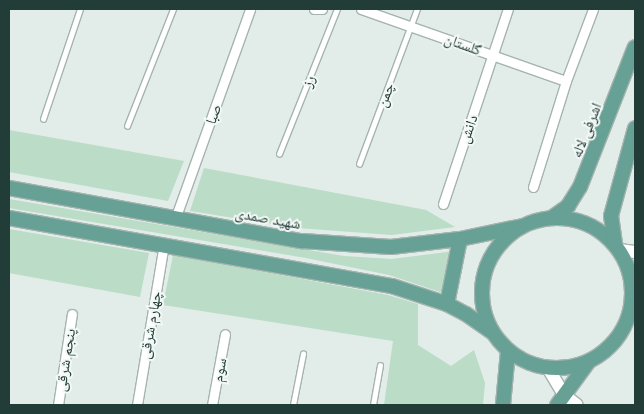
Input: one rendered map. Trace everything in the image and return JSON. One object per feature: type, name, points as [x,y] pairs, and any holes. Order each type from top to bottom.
[{"type":"main road","name":"اشرفی لاله","points":[[553,217],[568,206],[580,187],[635,47]]},
{"type":"main road","points":[[9,218],[392,286],[447,304],[466,314],[492,332],[508,351],[529,364],[548,368],[578,366],[600,355],[618,337],[629,315],[634,289],[627,266],[617,247],[611,216],[635,128]]},
{"type":"main road","name":"شهید صمدی","points":[[9,188],[302,241],[391,247],[460,239],[524,226]]},
{"type":"main road","points":[[492,332],[482,309],[482,284],[486,268],[489,260],[503,240],[524,226],[553,217],[576,221],[595,228],[617,247],[635,252]]},
{"type":"main road","points":[[447,304],[460,239]]},
{"type":"main road","points":[[503,405],[508,351]]},
{"type":"main road","points":[[561,400],[590,360]]},
{"type":"main road","points":[[548,368],[561,400]]},
{"type":"main road","points":[[561,400],[577,405]]},
{"type":"street","name":"صبا","points":[[175,219],[250,9]]},
{"type":"street","points":[[314,9],[322,9]]},
{"type":"street","name":"گلستان","points":[[361,9],[566,81]]},
{"type":"street","name":"دانش","points":[[442,204],[508,9]]},
{"type":"street","points":[[533,187],[566,81],[593,9]]},
{"type":"street","name":"چهارم شرقی","points":[[137,405],[164,244]]},
{"type":"street","name":"پنجم شرقی","points":[[58,405],[72,314]]},
{"type":"street","name":"سوم","points":[[212,405],[225,334]]},
{"type":"lane","points":[[44,119],[80,9]]},
{"type":"lane","points":[[127,126],[173,9]]},
{"type":"lane","name":"رز","points":[[279,154],[337,9]]},
{"type":"lane","name":"چمن","points":[[359,164],[417,9]]},
{"type":"lane","points":[[293,405],[303,354]]},
{"type":"lane","points":[[373,405],[380,366]]},
{"type":"green space","points":[[9,130],[184,161],[168,201],[9,172]]},
{"type":"green space","points":[[204,168],[426,210],[455,227],[392,235],[298,228],[190,211]]},
{"type":"green space","points":[[9,199],[344,256],[392,259],[455,251],[446,294],[389,275],[306,258],[9,208]]},
{"type":"green space","points":[[9,229],[149,253],[140,297],[9,273]]},
{"type":"green space","points":[[173,255],[388,295],[418,304],[418,345],[451,366],[474,350],[485,383],[483,405],[384,405],[393,341],[163,305]]}]
